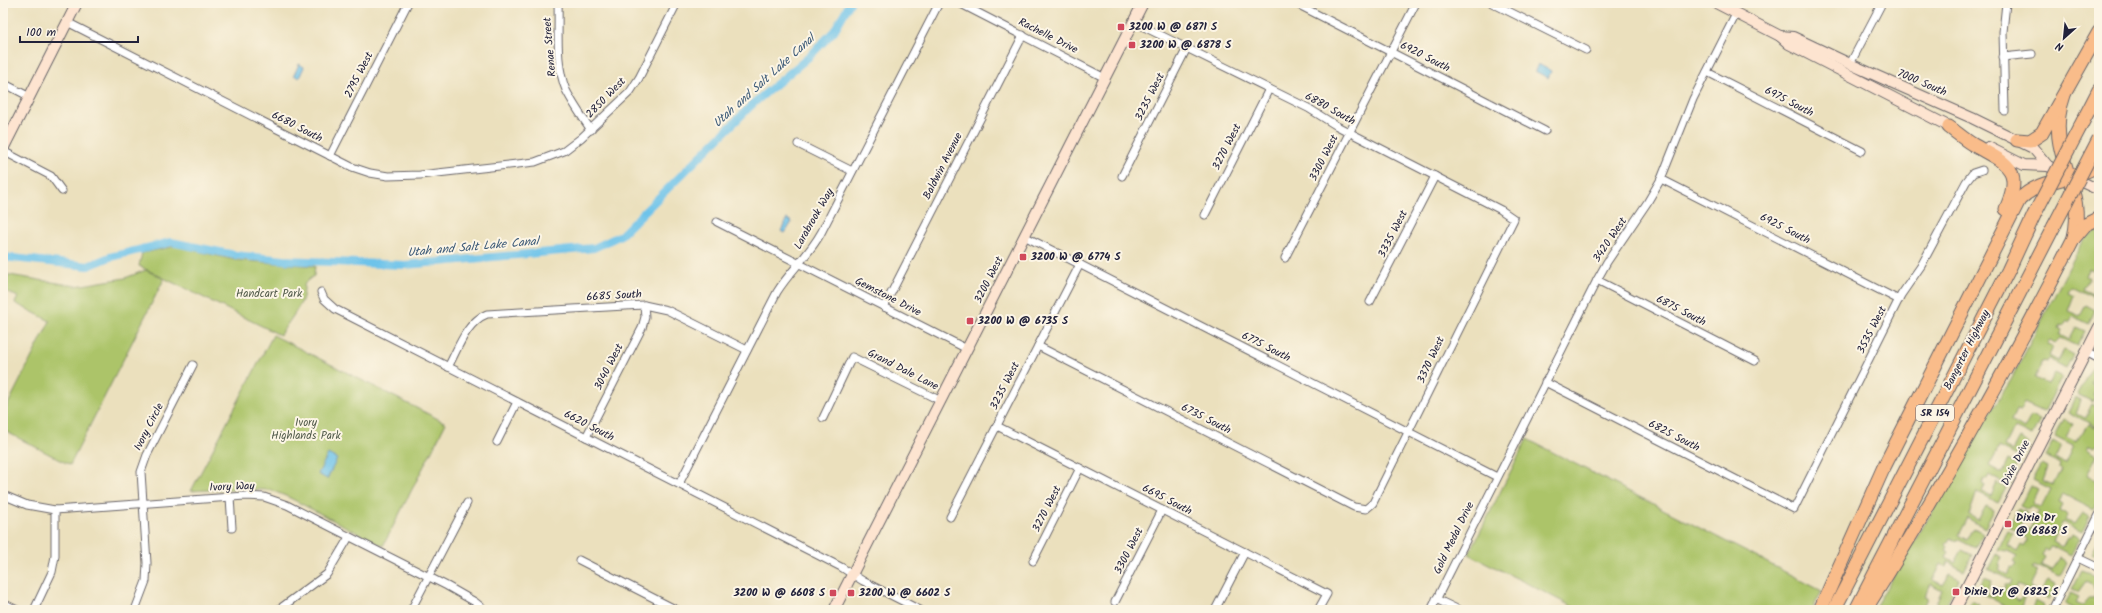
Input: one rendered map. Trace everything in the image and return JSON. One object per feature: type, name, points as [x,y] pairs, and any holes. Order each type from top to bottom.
[{"type":"highway","points":[[2017,140],[2030,141],[2042,133],[2099,32]]},
{"type":"highway","name":"Bangerter Highway","points":[[1834,610],[2008,272],[2034,215],[2099,90]]},
{"type":"highway","points":[[2064,95],[2059,112],[2058,131],[2060,151],[2074,191],[2077,217],[2071,244]]},
{"type":"highway","points":[[1949,127],[1971,144],[2000,160],[2012,175],[2014,184],[2012,194],[2002,218],[1998,240]]},
{"type":"highway","name":"Bangerter Highway","points":[[1856,610],[2099,139]]},
{"type":"highway","points":[[1820,610],[1883,469],[2012,212],[2024,194],[2036,186],[2082,173],[2099,165]]},
{"type":"highway","points":[[1865,610],[1919,522],[2015,353],[2071,244],[2081,229],[2099,218]]},
{"type":"street","points":[[62,191],[51,176],[3,150],[77,3]]},
{"type":"street","name":"2795 West","points":[[330,156],[408,3]]},
{"type":"street","name":"Renae Street","points":[[558,3],[560,69],[566,88],[575,106],[591,130]]},
{"type":"street","name":"2850 West","points":[[535,162],[564,151],[591,130],[630,92],[639,78],[677,3]]},
{"type":"street","name":"Larabrook Way","points":[[679,484],[777,292],[800,264],[821,233],[939,3]]},
{"type":"street","name":"Rachelle Drive","points":[[959,3],[1105,78]]},
{"type":"street","name":"3200 West","points":[[834,610],[1143,3]]},
{"type":"street","name":"6920 South","points":[[1295,3],[1545,131]]},
{"type":"street","name":"3300 West","points":[[1285,258],[1416,3]]},
{"type":"street","points":[[1492,3],[1586,50]]},
{"type":"street","name":"7000 South","points":[[1716,3],[1732,9],[1780,36],[1789,44],[2024,165],[2048,166]]},
{"type":"street","points":[[1850,64],[1882,3]]},
{"type":"street","points":[[2005,111],[2003,19],[2006,3]]},
{"type":"street","name":"3420 West","points":[[1497,477],[1606,262],[1647,203],[1661,179],[1693,99],[1707,72],[1732,9]]},
{"type":"street","name":"6680 South","points":[[68,22],[330,156],[370,173],[388,176],[420,175],[535,162]]},
{"type":"street","name":"6880 South","points":[[1134,22],[1270,89],[1501,210],[1514,219]]},
{"type":"street","name":"Baldwin Avenue","points":[[884,307],[1023,35]]},
{"type":"street","name":"7000 South","points":[[1780,36],[1793,37],[1850,64],[1956,110],[2032,148],[2048,166],[2098,192]]},
{"type":"street","name":"3235 West","points":[[1122,176],[1187,48]]},
{"type":"street","points":[[2003,57],[2032,54]]},
{"type":"street","name":"6975 South","points":[[1707,72],[1862,151]]},
{"type":"street","points":[[3,83],[30,97]]},
{"type":"street","name":"3270 West","points":[[1205,215],[1270,89]]},
{"type":"street","points":[[798,144],[852,171]]},
{"type":"street","name":"3535 West","points":[[1794,509],[1899,300],[1921,266],[1966,182],[1973,173],[1982,170]]},
{"type":"street","name":"3335 West","points":[[1370,302],[1435,176]]},
{"type":"street","name":"6925 South","points":[[1661,179],[1899,300]]},
{"type":"street","name":"3370 West","points":[[1366,509],[1373,503],[1514,219]]},
{"type":"street","name":"Gemstone Drive","points":[[717,222],[967,349]]},
{"type":"street","name":"6775 South","points":[[1024,236],[1497,477]]},
{"type":"street","name":"3235 West","points":[[950,517],[1080,264]]},
{"type":"street","name":"6875 South","points":[[1597,280],[1755,361]]},
{"type":"street","name":"6620 South","points":[[321,292],[324,299],[335,310],[679,484],[920,610]]},
{"type":"street","name":"6685 South","points":[[448,367],[474,322],[487,314],[644,305],[667,310],[747,350]]},
{"type":"street","name":"3040 West","points":[[586,437],[642,328],[644,305]]},
{"type":"street","name":"Dixie Drive","points":[[1955,610],[2099,327]]},
{"type":"street","name":"6735 South","points":[[1038,346],[1354,507],[1366,509]]},
{"type":"street","points":[[2086,352],[2099,359]]},
{"type":"street","name":"Grand Dale Lane","points":[[823,418],[852,357],[940,401]]},
{"type":"street","name":"Ivory Circle","points":[[134,610],[146,581],[143,503],[140,478],[143,463],[193,365]]},
{"type":"street","name":"6825 South","points":[[1545,382],[1794,509]]},
{"type":"street","points":[[497,442],[516,402]]},
{"type":"street","name":"6695 South","points":[[997,426],[1327,594],[1318,610]]},
{"type":"street","name":"3270 West","points":[[1033,561],[1080,468]]},
{"type":"street","name":"Gold Medal Drive","points":[[1430,610],[1497,477]]},
{"type":"street","name":"Ivory Way","points":[[3,495],[27,505],[55,510],[230,497],[255,496],[276,501],[466,596],[485,610]]},
{"type":"street","points":[[230,497],[232,528]]},
{"type":"street","points":[[411,610],[466,503]]},
{"type":"street","points":[[34,610],[52,572],[54,556],[55,510]]},
{"type":"street","name":"3300 West","points":[[1115,602],[1162,510]]},
{"type":"street","points":[[2052,610],[2099,516]]},
{"type":"street","points":[[278,610],[327,574],[349,537]]},
{"type":"street","points":[[1215,610],[1245,552]]},
{"type":"street","points":[[2078,558],[2099,568]]},
{"type":"street","points":[[579,560],[663,607],[677,610]]},
{"type":"street","points":[[1436,599],[1459,610]]},
{"type":"street","points":[[3,603],[17,610]]},
{"type":"green space","points":[[2099,229],[2099,258],[2094,267],[2099,270],[2099,273],[2089,268],[2085,275],[2089,277],[2082,289],[2092,294],[2099,283],[2099,300],[2071,286],[2068,292],[2074,295],[2068,311],[2080,316],[2086,305],[2095,310],[2089,324],[2073,316],[2069,323],[2067,321],[2063,327],[2061,326],[2059,329],[2062,331],[2060,335],[2069,340],[2076,327],[2085,331],[2077,346],[2060,338],[2055,343],[2050,340],[2047,345],[2053,347],[2049,356],[2058,361],[2064,350],[2073,355],[2066,368],[2049,359],[2047,362],[2043,361],[2035,378],[2048,385],[2054,373],[2062,377],[2044,412],[2024,403],[2020,411],[2016,410],[2011,421],[2024,429],[2031,416],[2040,420],[2032,436],[2015,428],[2004,447],[2012,451],[2019,438],[2028,443],[2021,458],[1999,447],[1989,466],[2002,473],[2008,460],[2017,465],[2007,485],[1990,475],[1988,479],[1984,478],[1982,483],[1985,485],[1982,492],[1991,496],[1997,483],[2006,488],[1998,503],[1977,492],[1969,515],[1978,520],[1986,506],[1994,510],[1985,528],[1967,518],[1958,535],[1967,540],[1974,528],[1983,533],[1975,548],[1957,539],[1956,541],[1950,538],[1946,545],[1948,547],[1946,550],[1949,552],[1946,558],[1955,563],[1962,550],[1972,555],[1964,571],[1948,562],[1946,567],[1941,564],[1933,580],[1943,585],[1950,574],[1959,579],[1945,607],[1936,603],[1942,590],[1931,584],[1924,597],[1927,598],[1924,605],[1936,610],[1873,610],[1943,494],[1979,430],[2011,380],[2078,250],[2086,237]]},
{"type":"green space","name":"Handcart Park","points":[[176,246],[235,260],[315,266],[314,276],[305,283],[302,301],[280,335],[139,266],[142,253]]},
{"type":"green space","points":[[146,270],[164,279],[70,465],[3,430],[3,414],[50,321],[15,303],[18,297],[3,290],[3,274],[76,286],[125,278]]},
{"type":"green space","name":"Ivory Highlands Park","points":[[273,335],[446,423],[383,546],[288,497],[271,490],[226,489],[191,491]]},
{"type":"green space","points":[[2093,366],[2099,369],[2099,378],[2095,376],[2091,384],[2096,387],[2093,396],[2099,399],[2099,401],[2095,399],[2093,402],[2077,394]]},
{"type":"green space","points":[[2075,397],[2081,400],[2076,413],[2085,418],[2092,404],[2099,408],[2099,444],[2094,447],[2089,446],[2087,449],[2099,456],[2097,455],[2087,475],[2098,481],[2099,479],[2099,499],[2094,510],[2063,494],[2059,502],[2062,504],[2059,510],[2068,515],[2065,520],[2075,524],[2083,513],[2090,517],[2082,532],[2063,522],[2053,542],[2062,547],[2067,538],[2070,539],[2072,535],[2079,539],[2071,555],[2055,547],[2051,547],[2049,551],[2045,549],[2042,555],[2045,557],[2041,565],[2051,570],[2060,558],[2067,562],[2060,576],[2034,565],[2032,568],[2038,571],[2030,587],[2040,592],[2048,580],[2056,584],[2048,600],[2018,584],[2013,597],[2019,601],[2022,597],[2024,598],[2020,610],[2014,610],[1977,591],[1984,577],[1992,580],[1986,593],[1995,597],[2000,588],[2004,590],[2005,584],[2010,585],[2012,581],[1988,569],[1996,554],[2002,557],[1998,565],[2000,566],[1998,570],[2007,575],[2012,567],[2014,568],[2017,564],[2014,562],[2017,556],[2008,551],[1998,550],[2007,531],[2013,534],[2007,546],[2017,552],[2021,545],[2025,547],[2028,541],[2027,537],[2009,527],[2018,509],[2027,513],[2020,526],[2030,530],[2039,511],[2030,506],[2028,510],[2020,506],[2030,486],[2038,490],[2032,503],[2041,508],[2051,489],[2033,480],[2042,464],[2048,467],[2043,481],[2053,485],[2061,469],[2059,468],[2060,464],[2045,457],[2053,441],[2061,446],[2055,459],[2065,463],[2073,446],[2055,437],[2064,419],[2073,424],[2066,437],[2076,442],[2088,424],[2094,427],[2095,426],[2068,412]]},
{"type":"green space","points":[[1527,439],[1822,591],[1812,610],[1579,610],[1469,554]]},
{"type":"green space","points":[[2099,537],[2099,558],[2091,554]]},
{"type":"green space","points":[[2082,571],[2099,577],[2099,595],[2097,599],[2099,600],[2097,605],[2099,610],[2077,610],[2065,604],[2071,593],[2079,597],[2076,602],[2084,606],[2088,598],[2094,598],[2097,591],[2093,589],[2093,585],[2086,581],[2078,592],[2072,590]]},
{"type":"green space","points":[[1972,600],[1979,604],[1977,610],[1967,610]]},
{"type":"green space","points":[[2035,601],[2044,606],[2043,610],[2031,610]]},
{"type":"water","points":[[299,64],[304,67],[299,78],[294,75]]},
{"type":"water","points":[[1538,64],[1551,71],[1548,78],[1535,71]]},
{"type":"water","points":[[787,219],[792,222],[785,233],[781,231]]},
{"type":"water","points":[[328,454],[337,459],[327,479],[318,474]]},
{"type":"waterway","name":"Utah and Salt Lake Canal","points":[[3,257],[88,266],[110,257],[171,242],[235,255],[284,260],[405,265],[594,248],[621,235],[755,102],[810,56],[834,31],[850,3]]},
{"type":"place","name":"3200 W @ 6871 S","points":[[1121,27]]},
{"type":"place","name":"3200 W @ 6878 S","points":[[1132,45]]},
{"type":"place","name":"3200 W @ 6774 S","points":[[1023,257]]},
{"type":"place","name":"3200 W @ 6735 S","points":[[970,321]]},
{"type":"place","name":"Dixie Dr @ 6868 S","points":[[2008,524]]},
{"type":"place","name":"Dixie Dr @ 6825 S","points":[[1956,592]]},
{"type":"place","name":"3200 W @ 6608 S","points":[[833,593]]},
{"type":"place","name":"3200 W @ 6602 S","points":[[851,593]]}]
